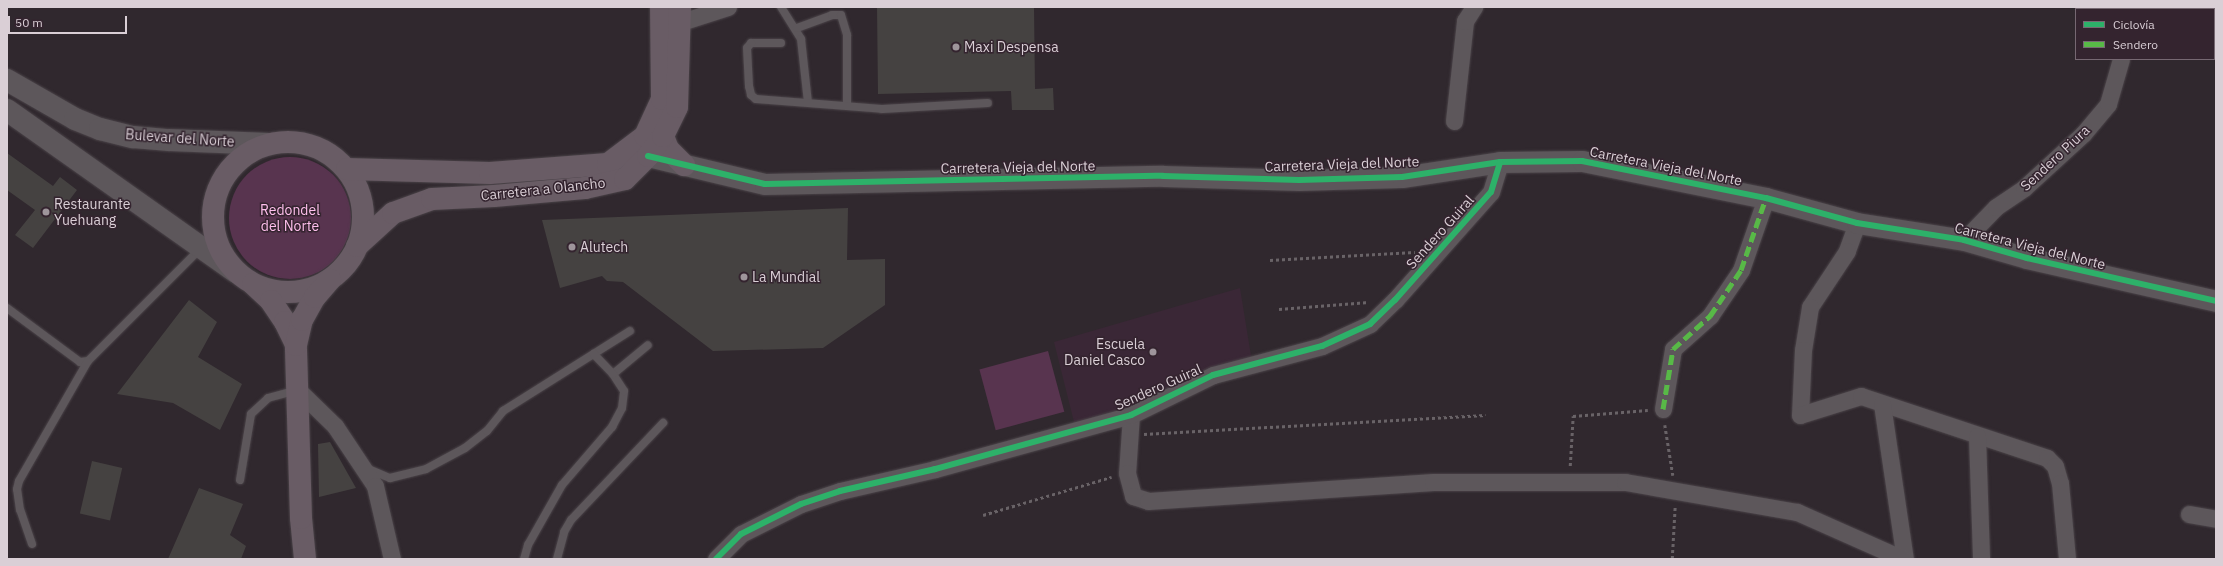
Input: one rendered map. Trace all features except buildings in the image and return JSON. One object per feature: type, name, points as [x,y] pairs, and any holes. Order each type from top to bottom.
[{"type":"main road","name":"Carretera a Olancho","points":[[357,246],[393,214],[432,199],[494,196],[585,188],[625,179],[648,156],[663,136],[677,106],[670,16]]},
{"type":"main road","name":"Carretera a Olancho","points":[[347,169],[490,173],[608,164],[645,136],[662,99],[670,16]]},
{"type":"main road","name":"Bulevar del Norte","points":[[7,80],[75,120],[100,130],[133,137],[169,140],[269,144]]},
{"type":"main road","points":[[7,110],[245,278],[273,290],[293,292],[314,287],[332,278]]},
{"type":"main road","points":[[663,136],[668,149],[684,165]]},
{"type":"main road","points":[[296,345],[282,317],[222,254],[214,232],[213,210],[219,188],[231,168],[248,153],[269,144],[291,141],[308,144],[332,155],[347,169],[357,186],[362,206],[363,226],[357,246],[347,263],[315,297],[302,320],[296,345],[301,518],[305,559]]},
{"type":"street","points":[[670,16],[728,7]]},
{"type":"street","points":[[1454,121],[1465,21],[1474,7]]},
{"type":"street","name":"Sendero Piura","points":[[1964,240],[1996,207],[2024,188],[2084,134],[2108,104],[2121,60]]},
{"type":"street","name":"Carretera Vieja del Norte","points":[[648,156],[764,184],[1163,176],[1299,180],[1402,177],[1500,162],[1582,161],[1766,198],[1857,223],[1964,240],[2042,262],[2216,301]]},
{"type":"street","name":"Sendero Guiral","points":[[716,559],[741,534],[801,504],[840,491],[935,469],[1131,415],[1213,375],[1322,346],[1370,324],[1396,300],[1491,192],[1500,162]]},
{"type":"street","points":[[1663,409],[1673,349],[1710,316],[1741,270],[1766,198]]},
{"type":"street","points":[[1857,223],[1847,251],[1810,307],[1803,350],[1800,415],[1861,396],[1977,436],[2047,458],[2055,466],[2060,483],[2067,559]]},
{"type":"street","points":[[298,390],[335,426],[375,486],[392,559]]},
{"type":"street","points":[[1882,404],[1904,559]]},
{"type":"street","points":[[1131,415],[1127,473],[1132,496],[1148,501],[1433,482],[1625,482],[1798,512],[1904,559]]},
{"type":"street","points":[[1977,436],[1981,559]]},
{"type":"street","points":[[2189,514],[2216,519]]},
{"type":"lane","points":[[781,7],[797,28],[801,39],[808,102]]},
{"type":"lane","points":[[797,28],[832,15],[841,15],[847,35],[847,105]]},
{"type":"lane","points":[[781,43],[751,43],[747,48],[751,95],[756,99],[847,105],[882,109],[988,103]]},
{"type":"lane","points":[[32,544],[20,510],[17,489],[19,481],[88,361],[201,248]]},
{"type":"lane","points":[[7,308],[80,362],[88,361]]},
{"type":"lane","points":[[363,467],[390,478],[426,469],[465,448],[487,431],[503,411],[630,331]]},
{"type":"lane","points":[[614,374],[648,345]]},
{"type":"lane","points":[[524,559],[528,545],[562,485],[617,418],[624,399],[624,391],[614,374],[594,354]]},
{"type":"lane","points":[[240,480],[251,414],[268,398],[298,390]]},
{"type":"lane","points":[[556,559],[564,532],[571,520],[663,423]]},
{"type":"path","points":[[1270,260],[1439,251]]},
{"type":"path","points":[[1279,309],[1396,300]]},
{"type":"path","points":[[1569,482],[1573,416],[1663,409]]},
{"type":"path","points":[[1130,435],[1485,415]]},
{"type":"path","points":[[983,515],[1127,473]]},
{"type":"shaded area","name":"Escuela Daniel Casco","points":[[1240,288],[1252,362],[1124,413],[1074,422],[1054,342]]},
{"type":"green space","name":"Redondel del Norte","points":[[290,157],[313,162],[333,175],[346,195],[351,218],[346,241],[333,261],[313,274],[290,279],[267,274],[247,261],[234,241],[229,218],[234,195],[247,175],[267,162]]},
{"type":"green space","points":[[1048,351],[1064,412],[996,430],[979,369]]},
{"type":"marked path","points":[[1663,409],[1673,349],[1710,316],[1741,270],[1766,198]]},
{"type":"cycle path","points":[[648,156],[765,184],[1163,176],[1299,180],[1402,177],[1500,162],[1582,161],[1766,198],[1857,223],[1964,240],[2027,258],[2216,301]]},
{"type":"cycle path","points":[[716,559],[741,534],[801,504],[840,491],[935,469],[1131,415],[1213,375],[1322,346],[1370,324],[1395,300],[1491,192],[1500,162]]},
{"type":"place","name":"Maxi Despensa","points":[[956,47]]},
{"type":"place","name":"Restaurante Yuehuang","points":[[46,212]]},
{"type":"place","name":"Alutech","points":[[572,247]]},
{"type":"place","name":"La Mundial","points":[[744,277]]},
{"type":"place","name":"Escuela Daniel Casco","points":[[1153,352]]}]
